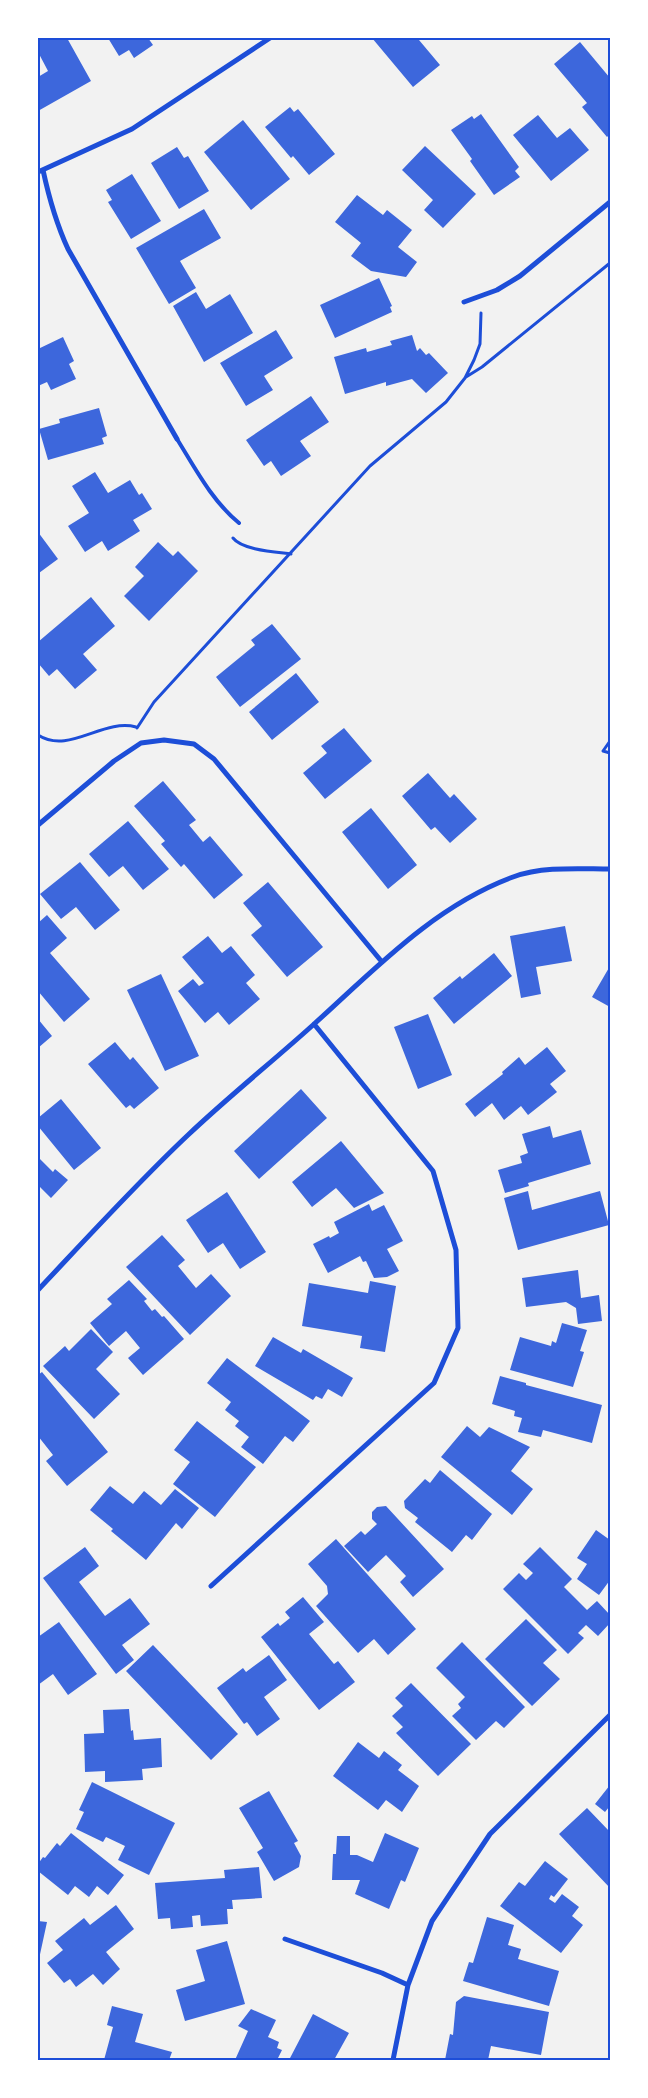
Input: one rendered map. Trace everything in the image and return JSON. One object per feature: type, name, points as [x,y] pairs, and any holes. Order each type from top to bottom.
[{"type":"street","points":[[177,439],[68,249],[56,222],[40,171],[132,129],[270,38]]},
{"type":"street","points":[[464,302],[497,290],[520,276],[610,202]]},
{"type":"street","points":[[38,825],[114,761],[141,743],[164,740],[194,744],[214,760],[382,962]]},
{"type":"street","points":[[38,1290],[188,1135],[382,962],[441,915],[474,894],[514,877],[563,869],[610,869]]},
{"type":"street","points":[[211,1586],[434,1383],[458,1328],[456,1250],[433,1171],[314,1024]]},
{"type":"street","points":[[393,2060],[408,1985],[432,1921],[490,1834],[610,1714]]},
{"type":"street","points":[[285,1939],[382,1973],[408,1985]]},
{"type":"lane","points":[[177,439],[216,500],[239,523]]},
{"type":"path","points":[[465,378],[482,367],[610,263]]},
{"type":"path","points":[[141,743],[137,727],[154,702],[370,466],[446,402],[465,378],[480,344],[482,295]]},
{"type":"path","points":[[228,514],[229,533],[235,541],[248,547],[291,554]]},
{"type":"path","points":[[38,735],[52,741],[67,740],[118,726],[128,725],[137,727]]},
{"type":"path","points":[[610,741],[603,751],[610,753]]},
{"type":"building","points":[[43,38],[67,38],[91,81],[38,111],[38,77],[48,71],[38,52],[38,41]]},
{"type":"building","points":[[108,38],[148,38],[153,45],[134,58],[129,50],[119,56]]},
{"type":"building","points":[[372,38],[423,38],[419,40],[440,65],[413,87]]},
{"type":"building","points":[[580,42],[610,78],[610,134],[607,137],[582,107],[587,103],[554,64]]},
{"type":"building","points":[[290,107],[294,112],[298,109],[335,154],[309,175],[293,156],[291,158],[265,127]]},
{"type":"building","points":[[481,114],[519,167],[515,171],[520,177],[494,195],[470,161],[472,159],[451,130],[472,116],[474,119]]},
{"type":"building","points":[[538,115],[557,138],[570,128],[589,150],[551,181],[513,135]]},
{"type":"building","points":[[243,120],[290,179],[251,210],[204,152]]},
{"type":"building","points":[[425,146],[476,194],[443,228],[424,210],[433,200],[402,170]]},
{"type":"building","points":[[177,147],[184,158],[188,156],[209,191],[179,209],[151,163]]},
{"type":"building","points":[[132,174],[161,221],[131,239],[108,202],[112,200],[106,190]]},
{"type":"building","points":[[357,195],[383,215],[387,210],[412,230],[398,247],[417,262],[406,277],[371,271],[351,256],[361,243],[335,222]]},
{"type":"building","points":[[204,209],[221,238],[180,261],[196,288],[169,304],[136,248]]},
{"type":"building","points":[[379,278],[392,306],[390,307],[392,312],[335,338],[320,305]]},
{"type":"building","points":[[196,292],[206,309],[230,294],[253,333],[204,362],[173,306]]},
{"type":"building","points":[[276,330],[293,358],[264,376],[273,390],[246,406],[220,363]]},
{"type":"building","points":[[412,335],[417,351],[420,348],[426,355],[429,353],[448,373],[426,393],[412,379],[386,386],[386,382],[345,394],[334,357],[366,348],[367,352],[392,345],[390,341]]},
{"type":"building","points":[[63,337],[74,361],[69,364],[76,379],[51,390],[47,382],[38,386],[38,349]]},
{"type":"building","points":[[311,396],[329,422],[300,441],[311,456],[281,476],[271,461],[264,466],[246,440]]},
{"type":"building","points":[[99,408],[107,436],[102,438],[104,444],[48,460],[39,429],[60,423],[59,419]]},
{"type":"building","points":[[95,472],[108,493],[130,480],[139,495],[142,493],[152,509],[133,520],[140,531],[108,551],[102,541],[85,552],[68,526],[89,513],[72,486]]},
{"type":"building","points":[[38,532],[58,559],[39,573],[38,576]]},
{"type":"building","points":[[158,542],[173,556],[178,551],[198,571],[149,621],[124,596],[144,576],[135,567]]},
{"type":"building","points":[[91,597],[115,626],[83,654],[97,670],[75,689],[57,669],[49,676],[38,663],[38,642]]},
{"type":"building","points":[[272,624],[301,659],[240,707],[216,677],[255,645],[251,640]]},
{"type":"building","points":[[296,673],[319,702],[272,740],[249,712]]},
{"type":"building","points":[[344,728],[372,761],[325,799],[303,773],[327,753],[321,746]]},
{"type":"building","points":[[428,773],[450,798],[454,794],[477,819],[450,843],[435,827],[431,830],[402,796]]},
{"type":"building","points":[[163,781],[196,820],[189,825],[203,842],[210,836],[243,875],[214,899],[184,864],[181,867],[161,844],[165,841],[134,806]]},
{"type":"building","points":[[371,808],[417,865],[388,889],[342,832]]},
{"type":"building","points":[[128,821],[169,869],[143,890],[123,866],[109,877],[89,854]]},
{"type":"building","points":[[80,862],[120,910],[95,930],[76,907],[61,919],[40,894]]},
{"type":"building","points":[[268,882],[323,947],[287,977],[251,935],[262,926],[243,903]]},
{"type":"building","points":[[47,915],[67,938],[50,953],[90,999],[64,1022],[38,991],[38,923]]},
{"type":"building","points":[[565,926],[572,961],[536,967],[541,994],[521,998],[510,936]]},
{"type":"building","points":[[208,936],[222,953],[231,946],[255,975],[246,983],[260,999],[229,1025],[218,1012],[205,1023],[178,991],[193,979],[199,986],[204,983],[182,957]]},
{"type":"building","points":[[494,953],[512,976],[454,1024],[433,998],[460,976],[462,979]]},
{"type":"building","points":[[610,966],[610,1007],[592,997]]},
{"type":"building","points":[[161,974],[199,1056],[165,1071],[127,990]]},
{"type":"building","points":[[428,1014],[452,1075],[418,1089],[394,1027]]},
{"type":"building","points":[[38,1019],[52,1036],[38,1048]]},
{"type":"building","points":[[115,1042],[130,1060],[133,1057],[159,1088],[134,1109],[130,1105],[126,1108],[88,1064]]},
{"type":"building","points":[[547,1047],[566,1071],[550,1084],[557,1092],[528,1115],[521,1106],[504,1120],[492,1103],[475,1117],[465,1104],[503,1074],[502,1072],[519,1057],[525,1065]]},
{"type":"building","points":[[301,1089],[327,1118],[259,1179],[234,1151]]},
{"type":"building","points":[[61,1099],[101,1148],[74,1170],[38,1126],[38,1118]]},
{"type":"building","points":[[550,1126],[553,1138],[581,1130],[591,1164],[528,1183],[529,1186],[505,1193],[498,1170],[522,1163],[520,1156],[528,1153],[522,1134]]},
{"type":"building","points":[[341,1141],[384,1193],[354,1208],[336,1188],[312,1207],[292,1182]]},
{"type":"building","points":[[38,1157],[53,1172],[55,1169],[68,1180],[51,1198],[40,1187],[38,1189]]},
{"type":"building","points":[[528,1191],[532,1210],[600,1191],[609,1225],[518,1250],[504,1198]]},
{"type":"building","points":[[227,1192],[266,1252],[240,1269],[223,1243],[208,1253],[186,1220]]},
{"type":"building","points":[[369,1204],[372,1211],[384,1205],[403,1241],[387,1249],[399,1271],[387,1277],[374,1278],[366,1261],[363,1262],[360,1256],[328,1273],[313,1244],[339,1233],[334,1222]]},
{"type":"building","points":[[162,1235],[185,1260],[178,1266],[196,1288],[211,1274],[231,1296],[190,1335],[126,1267]]},
{"type":"building","points":[[578,1270],[581,1298],[599,1295],[602,1321],[578,1324],[576,1308],[566,1302],[526,1307],[522,1278]]},
{"type":"building","points":[[129,1280],[147,1299],[144,1301],[152,1311],[155,1309],[162,1317],[164,1316],[184,1339],[143,1375],[128,1358],[140,1348],[126,1331],[109,1346],[90,1323],[112,1304],[107,1299]]},
{"type":"building","points":[[370,1281],[396,1286],[385,1352],[360,1348],[362,1336],[302,1326],[309,1283],[368,1293]]},
{"type":"building","points":[[562,1323],[587,1330],[580,1351],[584,1352],[573,1387],[510,1370],[520,1337],[551,1346],[552,1341],[556,1343]]},
{"type":"building","points":[[91,1329],[113,1352],[96,1369],[120,1394],[94,1419],[43,1366],[65,1346],[69,1351]]},
{"type":"building","points":[[273,1337],[301,1353],[303,1349],[353,1378],[342,1397],[328,1389],[322,1399],[316,1396],[313,1400],[255,1366]]},
{"type":"building","points":[[227,1358],[310,1421],[293,1442],[285,1436],[263,1464],[241,1447],[249,1437],[235,1426],[239,1421],[225,1410],[231,1402],[207,1383]]},
{"type":"building","points":[[42,1372],[108,1452],[67,1486],[46,1461],[53,1455],[38,1436],[38,1375]]},
{"type":"building","points":[[500,1376],[526,1383],[526,1385],[602,1405],[592,1443],[543,1430],[541,1437],[518,1432],[522,1418],[514,1416],[515,1411],[492,1404]]},
{"type":"building","points":[[197,1421],[256,1467],[215,1517],[173,1484],[190,1462],[174,1450]]},
{"type":"building","points":[[467,1426],[480,1437],[489,1427],[530,1447],[511,1471],[533,1489],[512,1515],[441,1457]]},
{"type":"building","points":[[440,1470],[492,1514],[472,1540],[466,1535],[452,1552],[415,1522],[418,1518],[405,1508],[404,1501],[425,1479],[430,1483]]},
{"type":"building","points":[[110,1486],[133,1504],[144,1491],[161,1505],[175,1489],[199,1508],[182,1529],[176,1523],[146,1560],[111,1531],[113,1529],[90,1510]]},
{"type":"building","points":[[386,1506],[444,1569],[413,1597],[400,1582],[406,1576],[386,1555],[368,1572],[344,1546],[361,1531],[365,1535],[377,1524],[372,1519],[372,1512],[377,1507]]},
{"type":"building","points":[[596,1530],[610,1540],[610,1580],[599,1595],[577,1579],[587,1564],[577,1558]]},
{"type":"building","points":[[336,1539],[416,1629],[388,1655],[374,1639],[358,1653],[316,1606],[328,1594],[327,1586],[308,1564]]},
{"type":"building","points":[[85,1547],[99,1566],[79,1582],[105,1616],[130,1598],[150,1624],[122,1645],[134,1660],[116,1674],[43,1578]]},
{"type":"building","points":[[540,1547],[572,1579],[564,1587],[587,1610],[597,1601],[610,1615],[610,1623],[598,1636],[586,1625],[578,1633],[584,1638],[568,1654],[503,1589],[519,1573],[526,1580],[533,1573],[523,1564]]},
{"type":"building","points":[[303,1597],[324,1622],[309,1634],[334,1664],[338,1661],[355,1682],[319,1710],[261,1637],[278,1623],[280,1626],[290,1618],[285,1612]]},
{"type":"building","points":[[526,1619],[557,1650],[543,1663],[560,1679],[532,1706],[485,1659]]},
{"type":"building","points":[[59,1622],[97,1674],[68,1695],[53,1674],[38,1685],[38,1637]]},
{"type":"building","points":[[462,1642],[525,1707],[504,1728],[496,1721],[476,1740],[452,1716],[461,1708],[458,1704],[465,1697],[436,1668]]},
{"type":"building","points":[[153,1645],[238,1734],[211,1760],[126,1671]]},
{"type":"building","points":[[269,1655],[287,1680],[264,1697],[280,1719],[257,1736],[247,1722],[244,1724],[217,1688],[243,1668],[246,1672]]},
{"type":"building","points":[[411,1683],[471,1744],[438,1776],[396,1733],[403,1727],[392,1716],[403,1706],[395,1698]]},
{"type":"building","points":[[129,1709],[131,1731],[133,1730],[134,1740],[161,1738],[162,1767],[142,1769],[143,1780],[105,1782],[105,1771],[85,1772],[84,1734],[104,1733],[103,1710]]},
{"type":"building","points":[[358,1742],[379,1758],[384,1751],[402,1765],[398,1770],[419,1786],[402,1812],[386,1800],[378,1810],[333,1776]]},
{"type":"building","points":[[92,1782],[175,1823],[149,1875],[118,1860],[125,1846],[106,1837],[103,1842],[76,1829],[84,1812],[79,1810]]},
{"type":"building","points":[[610,1785],[610,1808],[605,1812],[595,1804]]},
{"type":"building","points":[[269,1791],[298,1841],[294,1843],[301,1856],[299,1867],[274,1881],[257,1852],[263,1848],[239,1808]]},
{"type":"building","points":[[587,1808],[610,1832],[610,1888],[559,1834]]},
{"type":"building","points":[[71,1833],[124,1875],[108,1895],[97,1886],[89,1897],[75,1886],[68,1895],[38,1871],[38,1864],[43,1857],[45,1858],[57,1843],[60,1846]]},
{"type":"building","points":[[385,1833],[419,1848],[405,1882],[401,1880],[389,1909],[355,1894],[360,1880],[332,1880],[333,1854],[336,1854],[337,1836],[350,1836],[350,1855],[357,1855],[373,1862]]},
{"type":"building","points":[[545,1861],[568,1879],[554,1897],[551,1895],[549,1899],[555,1903],[562,1894],[579,1907],[572,1916],[583,1925],[561,1953],[500,1906],[519,1882],[525,1886]]},
{"type":"building","points":[[259,1867],[262,1898],[232,1900],[233,1909],[227,1909],[228,1924],[201,1926],[200,1915],[192,1916],[193,1927],[171,1929],[170,1918],[158,1919],[155,1883],[225,1878],[224,1870]]},
{"type":"building","points":[[116,1905],[134,1929],[106,1952],[120,1969],[103,1985],[93,1974],[76,1987],[70,1979],[64,1983],[47,1963],[63,1950],[55,1941],[84,1918],[90,1925]]},
{"type":"building","points":[[487,1917],[514,1925],[508,1945],[521,1949],[518,1959],[559,1971],[549,2006],[463,1981],[469,1962],[473,1963]]},
{"type":"building","points":[[38,1921],[47,1922],[39,1959],[38,1959]]},
{"type":"building","points":[[227,1941],[245,2004],[185,2021],[176,1990],[205,1981],[196,1950]]},
{"type":"building","points":[[464,1996],[549,2012],[541,2055],[491,2046],[488,2060],[445,2060],[450,2034],[453,2035],[456,2002]]},
{"type":"building","points":[[112,2006],[143,2014],[135,2042],[172,2052],[169,2060],[104,2060],[113,2027],[107,2025]]},
{"type":"building","points":[[251,2009],[276,2020],[268,2037],[279,2042],[277,2048],[282,2050],[277,2060],[235,2060],[248,2031],[238,2026]]},
{"type":"building","points":[[313,2014],[349,2033],[334,2060],[289,2060]]}]
